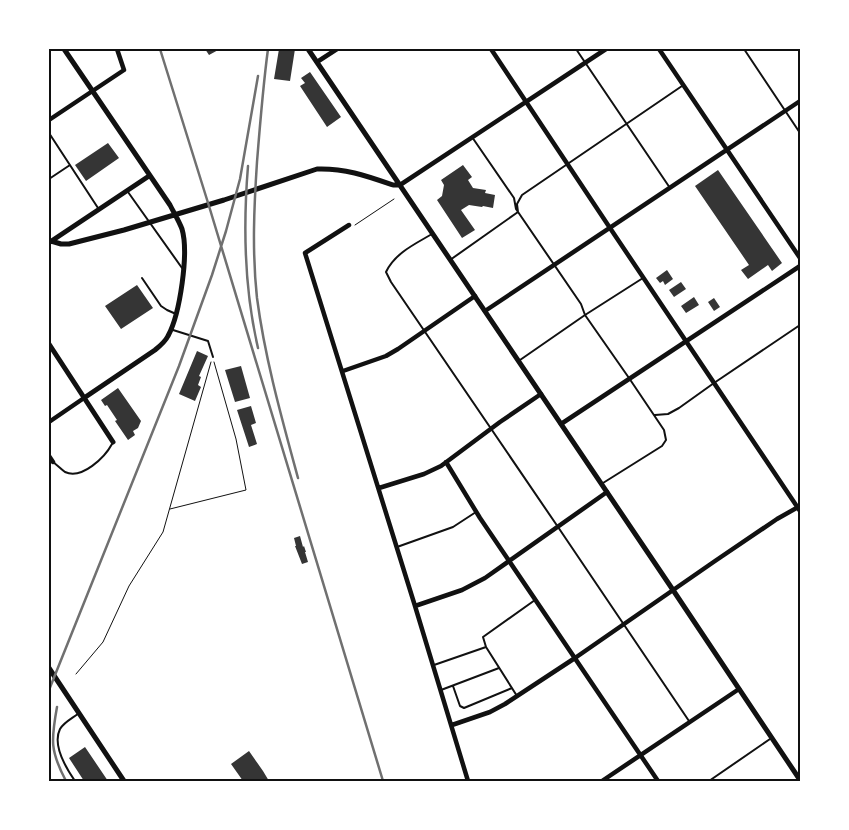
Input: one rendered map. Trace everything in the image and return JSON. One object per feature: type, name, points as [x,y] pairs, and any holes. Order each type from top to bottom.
[{"type":"street","points":[[49,422],[160,346],[171,329],[176,314],[183,270],[184,239],[182,229],[170,205],[64,49]]},
{"type":"street","points":[[49,120],[124,70],[117,49]]},
{"type":"street","points":[[308,49],[800,780]]},
{"type":"street","points":[[317,62],[337,49]]},
{"type":"street","points":[[452,725],[490,712],[505,704],[624,625],[777,519],[799,508],[491,49]]},
{"type":"street","points":[[50,240],[60,244],[69,244],[124,230],[224,200],[317,169],[342,169],[393,185],[400,185],[606,49]]},
{"type":"street","points":[[659,49],[800,258]]},
{"type":"street","points":[[485,311],[800,101]]},
{"type":"street","points":[[50,240],[149,176]]},
{"type":"street","points":[[349,225],[305,253],[416,606],[468,781]]},
{"type":"street","points":[[561,424],[800,266]]},
{"type":"street","points":[[343,371],[386,356],[475,296]]},
{"type":"street","points":[[49,344],[113,442]]},
{"type":"street","points":[[379,488],[424,474],[446,462],[541,394]]},
{"type":"street","points":[[49,456],[53,462]]},
{"type":"street","points":[[446,462],[509,562],[658,781]]},
{"type":"street","points":[[416,606],[468,587],[485,578],[607,492]]},
{"type":"street","points":[[49,668],[124,781]]},
{"type":"street","points":[[602,781],[740,689]]},
{"type":"lane","points":[[576,49],[670,188]]},
{"type":"lane","points":[[744,49],[800,132]]},
{"type":"lane","points":[[518,212],[517,204],[522,195],[684,85]]},
{"type":"lane","points":[[49,133],[99,209]]},
{"type":"lane","points":[[472,137],[514,198],[518,212],[664,430],[666,440],[662,446],[602,484]]},
{"type":"lane","points":[[49,180],[70,165]]},
{"type":"lane","points":[[127,190],[183,270]]},
{"type":"lane","points":[[450,260],[518,212]]},
{"type":"lane","points":[[432,233],[396,257],[386,272],[391,282],[690,723]]},
{"type":"lane","points":[[142,278],[161,306],[176,314]]},
{"type":"lane","points":[[519,361],[585,314],[643,278]]},
{"type":"lane","points":[[654,415],[668,414],[680,408],[800,325]]},
{"type":"lane","points":[[171,329],[208,342],[213,357]]},
{"type":"lane","points":[[53,462],[66,472],[77,474],[87,469],[103,456],[110,449],[113,442]]},
{"type":"lane","points":[[397,547],[452,527],[476,512]]},
{"type":"lane","points":[[517,696],[486,647],[483,637],[535,600]]},
{"type":"lane","points":[[434,665],[486,647]]},
{"type":"lane","points":[[441,690],[499,668]]},
{"type":"lane","points":[[452,686],[460,706],[464,708],[512,688]]},
{"type":"lane","points":[[75,781],[63,760],[58,738],[62,727],[79,713]]},
{"type":"lane","points":[[709,781],[772,738]]},
{"type":"path","points":[[349,225],[351,228],[394,200]]},
{"type":"path","points":[[76,674],[103,642],[129,586],[163,532],[213,357]]},
{"type":"path","points":[[170,509],[246,490],[236,439],[213,357]]},
{"type":"building","points":[[205,49],[220,49],[209,55]]},
{"type":"building","points":[[279,49],[295,49],[290,81],[274,79]]},
{"type":"building","points":[[310,72],[341,117],[327,127],[300,86],[305,83],[301,78]]},
{"type":"building","points":[[108,143],[119,158],[86,181],[75,165]]},
{"type":"building","points":[[463,165],[472,177],[468,180],[473,188],[486,190],[485,193],[495,195],[493,208],[469,205],[461,210],[475,230],[462,238],[437,200],[442,196],[444,185],[441,180]]},
{"type":"building","points":[[718,170],[782,263],[772,271],[768,265],[748,279],[741,270],[749,265],[695,186]]},
{"type":"building","points":[[667,270],[673,279],[665,285],[663,281],[660,283],[656,278]]},
{"type":"building","points":[[681,282],[686,289],[674,297],[669,290]]},
{"type":"building","points":[[137,285],[153,308],[121,329],[105,306]]},
{"type":"building","points":[[694,297],[699,305],[686,313],[681,306]]},
{"type":"building","points":[[714,298],[720,307],[714,311],[708,302]]},
{"type":"building","points":[[197,351],[208,356],[199,376],[201,377],[198,385],[201,387],[195,401],[179,394]]},
{"type":"building","points":[[241,366],[250,398],[235,402],[225,370]]},
{"type":"building","points":[[118,388],[141,421],[138,428],[133,431],[135,435],[128,440],[107,405],[105,406],[101,400]]},
{"type":"building","points":[[251,406],[256,423],[251,425],[257,444],[249,447],[237,410]]},
{"type":"building","points":[[300,536],[308,562],[302,564],[294,538]]},
{"type":"building","points":[[85,747],[108,781],[84,781],[69,758]]},
{"type":"building","points":[[249,751],[269,781],[243,781],[231,764]]},
{"type":"railway","points":[[160,49],[383,781]]},
{"type":"railway","points":[[268,49],[256,179],[255,281],[260,321],[269,366],[298,478]]},
{"type":"railway","points":[[49,690],[179,366],[212,275],[240,179],[258,76]]},
{"type":"railway","points":[[248,166],[245,212],[247,280],[258,348]]},
{"type":"railway","points":[[57,707],[53,745],[57,761],[66,781]]}]
